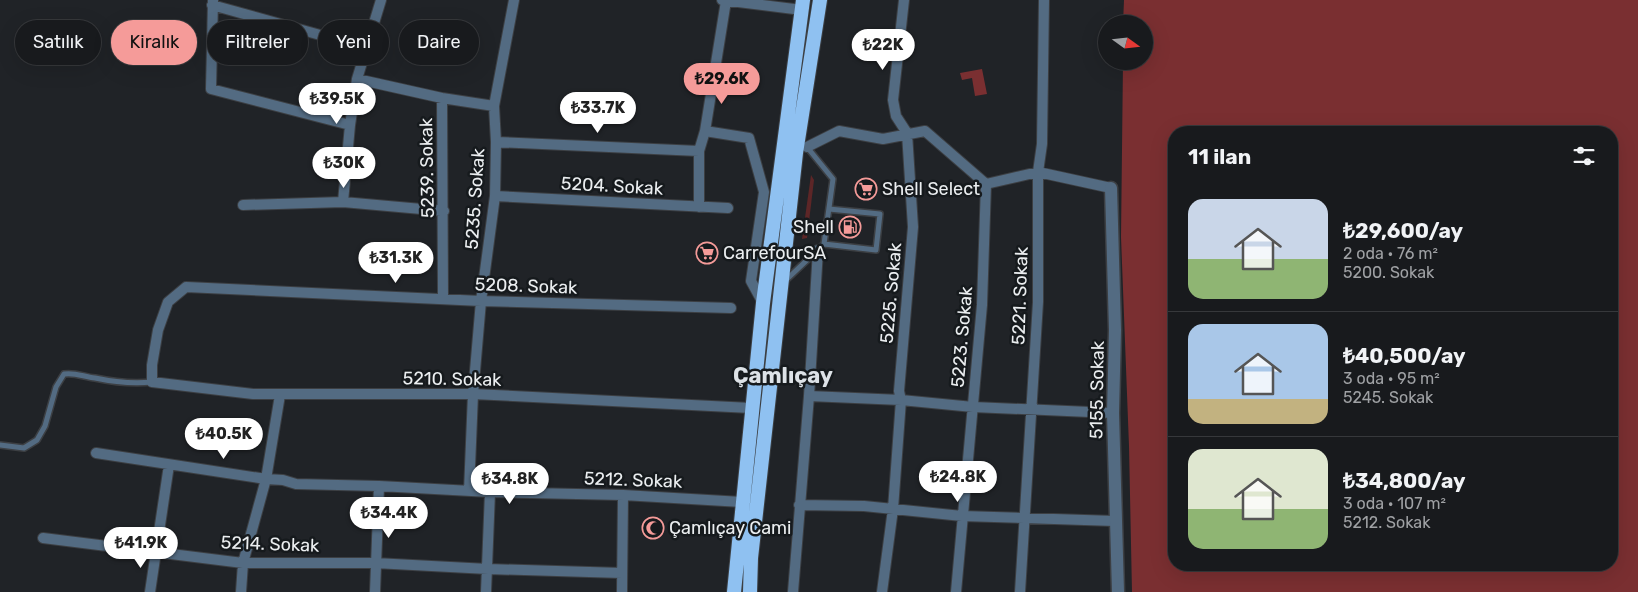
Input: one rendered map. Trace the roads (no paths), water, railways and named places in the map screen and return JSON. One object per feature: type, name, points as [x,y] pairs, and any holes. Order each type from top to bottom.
[{"type":"highway","points":[[750,592],[751,558],[782,284],[803,142],[820,0]]},
{"type":"highway","points":[[734,592],[763,303],[802,5]]},
{"type":"street","points":[[375,20],[382,0]]},
{"type":"street","name":"5235. Sokak","points":[[469,491],[473,394],[495,196],[496,142],[494,106],[514,0]]},
{"type":"street","points":[[700,207],[699,151],[705,131],[724,0],[802,5]]},
{"type":"street","name":"5225. Sokak","points":[[882,592],[893,509],[901,400],[899,391],[913,227],[907,133],[896,116],[892,100],[904,0]]},
{"type":"street","name":"5221. Sokak","points":[[1020,592],[1038,302],[1038,172],[1042,144],[1044,0]]},
{"type":"street","points":[[318,34],[213,2],[211,89],[350,125]]},
{"type":"street","points":[[343,202],[350,125],[357,78],[361,65]]},
{"type":"street","points":[[357,78],[442,98],[494,106]]},
{"type":"street","name":"5239. Sokak","points":[[442,98],[443,298]]},
{"type":"street","points":[[705,131],[749,138],[764,192],[751,281],[763,303]]},
{"type":"street","points":[[803,142],[840,132],[883,139],[925,131],[986,184],[1038,172],[1111,188]]},
{"type":"street","points":[[496,142],[699,151]]},
{"type":"street","name":"5223. Sokak","points":[[956,592],[982,305],[986,184]]},
{"type":"street","name":"5155. Sokak","points":[[1111,188],[1115,330],[1113,413],[1118,592]]},
{"type":"street","name":"5204. Sokak","points":[[495,196],[728,208]]},
{"type":"street","points":[[242,205],[343,202],[444,211]]},
{"type":"street","points":[[759,228],[774,214]]},
{"type":"street","points":[[793,592],[821,247]]},
{"type":"street","name":"5208. Sokak","points":[[152,382],[152,365],[158,330],[168,302],[186,287],[482,301],[731,308]]},
{"type":"street","name":"5210. Sokak","points":[[152,382],[253,394],[473,394],[751,408]]},
{"type":"street","points":[[241,592],[243,562],[266,479],[280,394]]},
{"type":"street","points":[[809,396],[901,400],[973,407],[1113,413]]},
{"type":"street","name":"5212. Sokak","points":[[96,453],[283,480],[296,484],[623,495],[742,502]]},
{"type":"street","points":[[150,592],[170,465]]},
{"type":"street","points":[[375,592],[379,486]]},
{"type":"street","points":[[486,592],[490,492]]},
{"type":"street","points":[[622,592],[623,495]]},
{"type":"street","points":[[799,505],[864,506],[962,516],[1116,521]]},
{"type":"street","name":"5214. Sokak","points":[[43,538],[243,562],[375,563],[622,573]]},
{"type":"lane","points":[[782,284],[821,247],[829,209],[832,179],[803,142]]},
{"type":"lane","points":[[821,247],[876,250],[880,214],[829,209]]},
{"type":"lane","points":[[0,445],[24,448],[37,440],[45,426],[56,387],[64,374],[72,373],[133,384],[152,382]]},
{"type":"place","name":"Shell Select","points":[[866,189]]},
{"type":"place","name":"Shell","points":[[850,227]]},
{"type":"place","name":"CarrefourSA","points":[[707,253]]},
{"type":"place","name":"Çamlıçay Cami","points":[[653,528]]},
{"type":"district","name":"Çamlıçay","points":[[783,375]]}]
